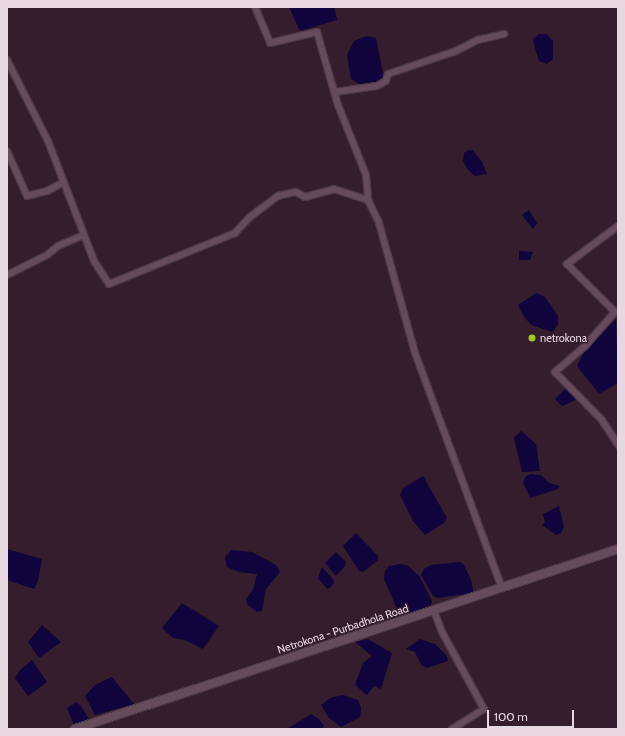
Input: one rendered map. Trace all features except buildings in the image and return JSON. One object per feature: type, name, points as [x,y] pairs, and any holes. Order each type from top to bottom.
[{"type":"main road","name":"Netrokona - Purbadhola Road","points":[[75,729],[618,549]]},
{"type":"street","points":[[255,7],[270,43],[317,32],[335,92],[366,175],[368,200],[379,223],[415,353],[502,588]]},
{"type":"street","points":[[335,92],[377,86],[386,81],[388,74],[456,51],[478,40],[504,34]]},
{"type":"street","points":[[7,60],[33,108],[64,182],[94,261],[109,284],[235,233],[250,217],[278,196],[296,192],[305,198],[334,189],[368,200]]},
{"type":"street","points":[[7,150],[27,196],[47,191],[64,182]]},
{"type":"street","points":[[618,226],[567,264],[615,312],[585,346],[555,372],[602,420],[618,445]]},
{"type":"street","points":[[7,275],[46,255],[58,246],[84,235]]},
{"type":"street","points":[[434,611],[442,632],[484,709],[452,729]]},
{"type":"shaded area","points":[[289,7],[334,7],[337,20],[300,31]]},
{"type":"shaded area","points":[[539,34],[546,34],[553,41],[553,59],[547,64],[539,61],[536,52],[533,39]]},
{"type":"shaded area","points":[[367,36],[376,38],[384,79],[382,83],[364,87],[351,79],[347,55],[354,41]]},
{"type":"shaded area","points":[[469,150],[473,150],[482,162],[487,174],[475,176],[468,170],[463,161],[464,153]]},
{"type":"shaded area","points":[[529,210],[537,223],[533,229],[522,215]]},
{"type":"shaded area","points":[[519,251],[533,252],[530,260],[519,260]]},
{"type":"shaded area","points":[[536,293],[545,297],[558,316],[558,324],[553,332],[531,325],[523,315],[518,305]]},
{"type":"shaded area","points":[[616,319],[618,383],[599,394],[577,366],[587,346]]},
{"type":"shaded area","points":[[567,387],[578,399],[562,406],[555,399]]},
{"type":"shaded area","points":[[521,431],[536,444],[540,471],[522,472],[514,438]]},
{"type":"shaded area","points":[[531,474],[541,475],[549,483],[560,486],[558,489],[530,498],[523,482],[526,476]]},
{"type":"shaded area","points":[[423,476],[447,518],[444,523],[425,535],[413,521],[400,495],[403,488]]},
{"type":"shaded area","points":[[559,506],[564,527],[561,533],[556,535],[542,525],[545,522],[543,514]]},
{"type":"shaded area","points":[[356,533],[378,556],[378,560],[363,572],[359,571],[343,546]]},
{"type":"shaded area","points":[[7,549],[42,559],[38,581],[34,589],[7,580]]},
{"type":"shaded area","points":[[231,550],[252,552],[276,565],[280,572],[266,589],[262,611],[257,612],[247,604],[246,599],[253,590],[257,574],[239,572],[227,567],[225,558]]},
{"type":"shaded area","points":[[336,552],[346,562],[345,566],[336,576],[325,563]]},
{"type":"shaded area","points":[[460,562],[464,565],[471,580],[474,593],[437,598],[433,596],[421,575],[424,569],[431,565]]},
{"type":"shaded area","points":[[400,564],[407,565],[420,577],[432,601],[431,608],[406,616],[397,609],[384,579],[385,571],[389,566]]},
{"type":"shaded area","points":[[322,567],[333,579],[334,583],[327,589],[318,578]]},
{"type":"shaded area","points":[[182,603],[219,626],[203,649],[185,640],[173,638],[162,628]]},
{"type":"shaded area","points":[[42,625],[61,642],[39,658],[28,642]]},
{"type":"shaded area","points":[[368,639],[392,653],[381,689],[374,686],[367,695],[355,685],[363,663],[372,656],[355,642]]},
{"type":"shaded area","points":[[420,639],[435,644],[446,655],[448,661],[427,668],[421,665],[415,652],[406,649]]},
{"type":"shaded area","points":[[32,660],[47,682],[28,696],[15,678],[20,670]]},
{"type":"shaded area","points":[[112,677],[134,704],[95,715],[85,696],[95,685]]},
{"type":"shaded area","points":[[343,695],[358,700],[361,708],[360,717],[341,727],[329,718],[321,705],[330,698]]},
{"type":"shaded area","points":[[76,702],[81,706],[89,719],[74,725],[67,708]]},
{"type":"shaded area","points":[[311,714],[319,719],[324,726],[322,729],[287,729]]},
{"type":"place","name":"netrokona","points":[[532,338]]}]
